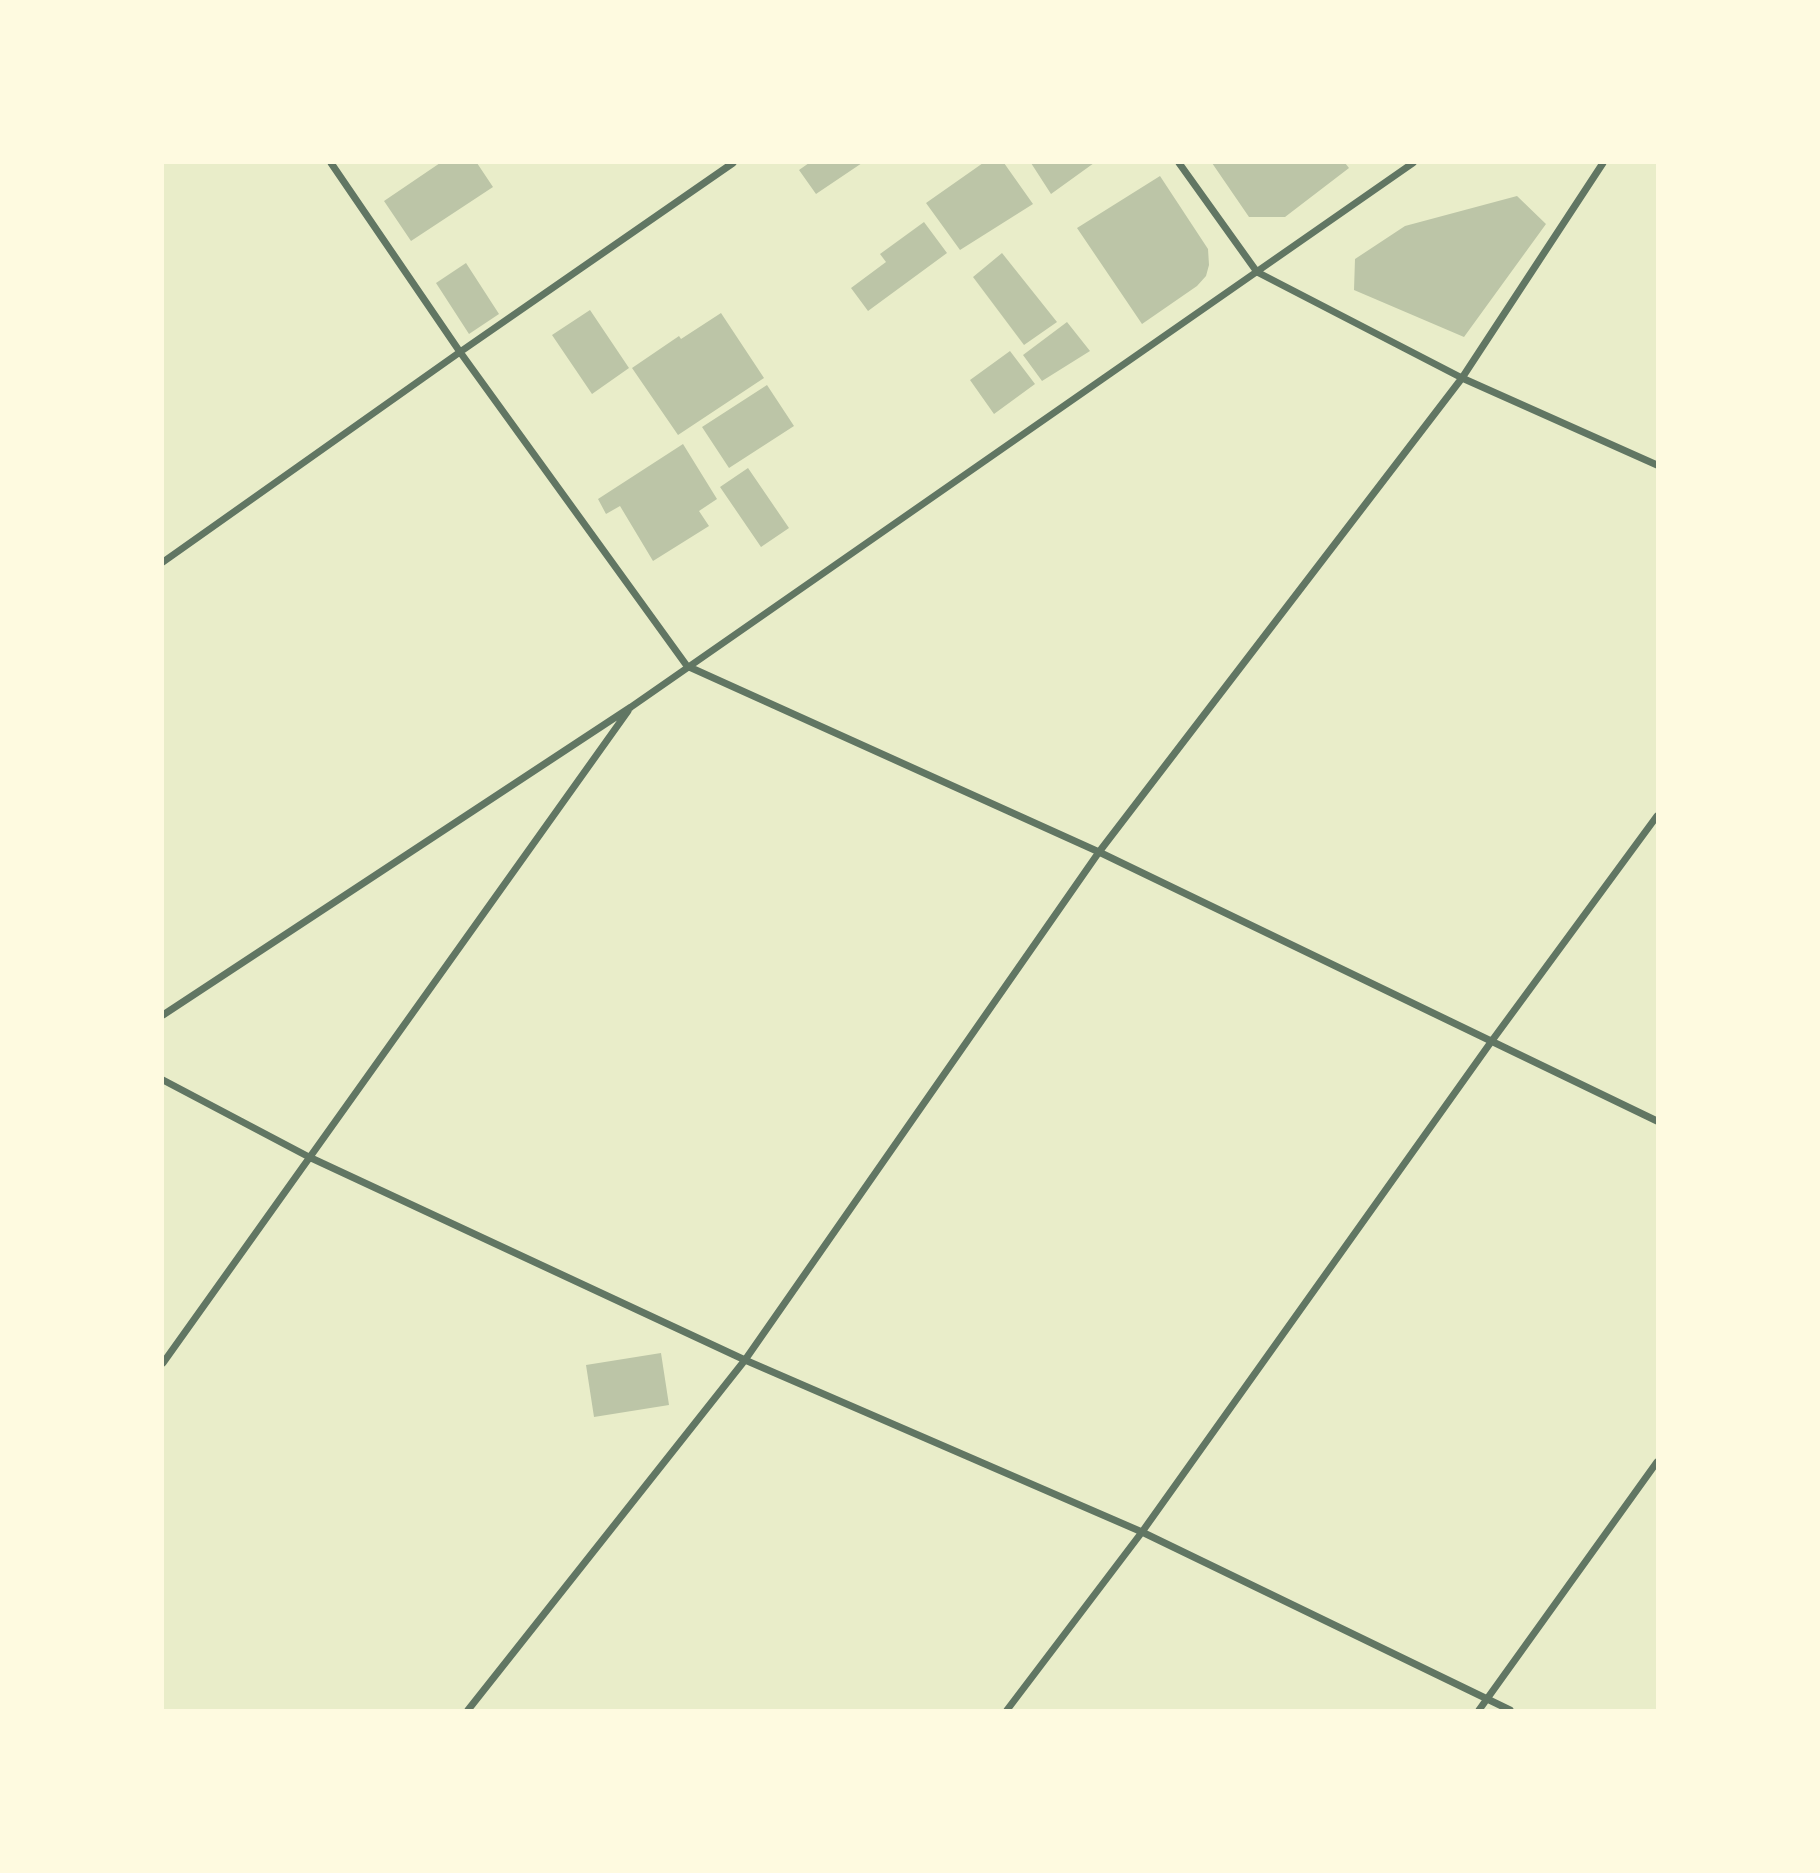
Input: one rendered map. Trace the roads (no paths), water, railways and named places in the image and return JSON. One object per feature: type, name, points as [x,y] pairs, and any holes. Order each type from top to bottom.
[{"type":"street","points":[[331,163],[460,352],[687,666],[1099,852],[1657,1121]]},
{"type":"street","points":[[163,562],[733,163]]},
{"type":"street","points":[[1179,163],[1257,272],[1462,378],[1657,465]]},
{"type":"street","points":[[163,1015],[631,707],[1413,163]]},
{"type":"street","points":[[468,1710],[745,1360],[1099,852],[1462,378],[1603,163]]},
{"type":"street","points":[[163,1363],[631,707]]},
{"type":"street","points":[[1007,1710],[1142,1532],[1491,1042],[1657,816]]},
{"type":"street","points":[[163,1080],[309,1157],[745,1360],[1142,1532],[1510,1710]]},
{"type":"street","points":[[1479,1710],[1657,1462]]}]
